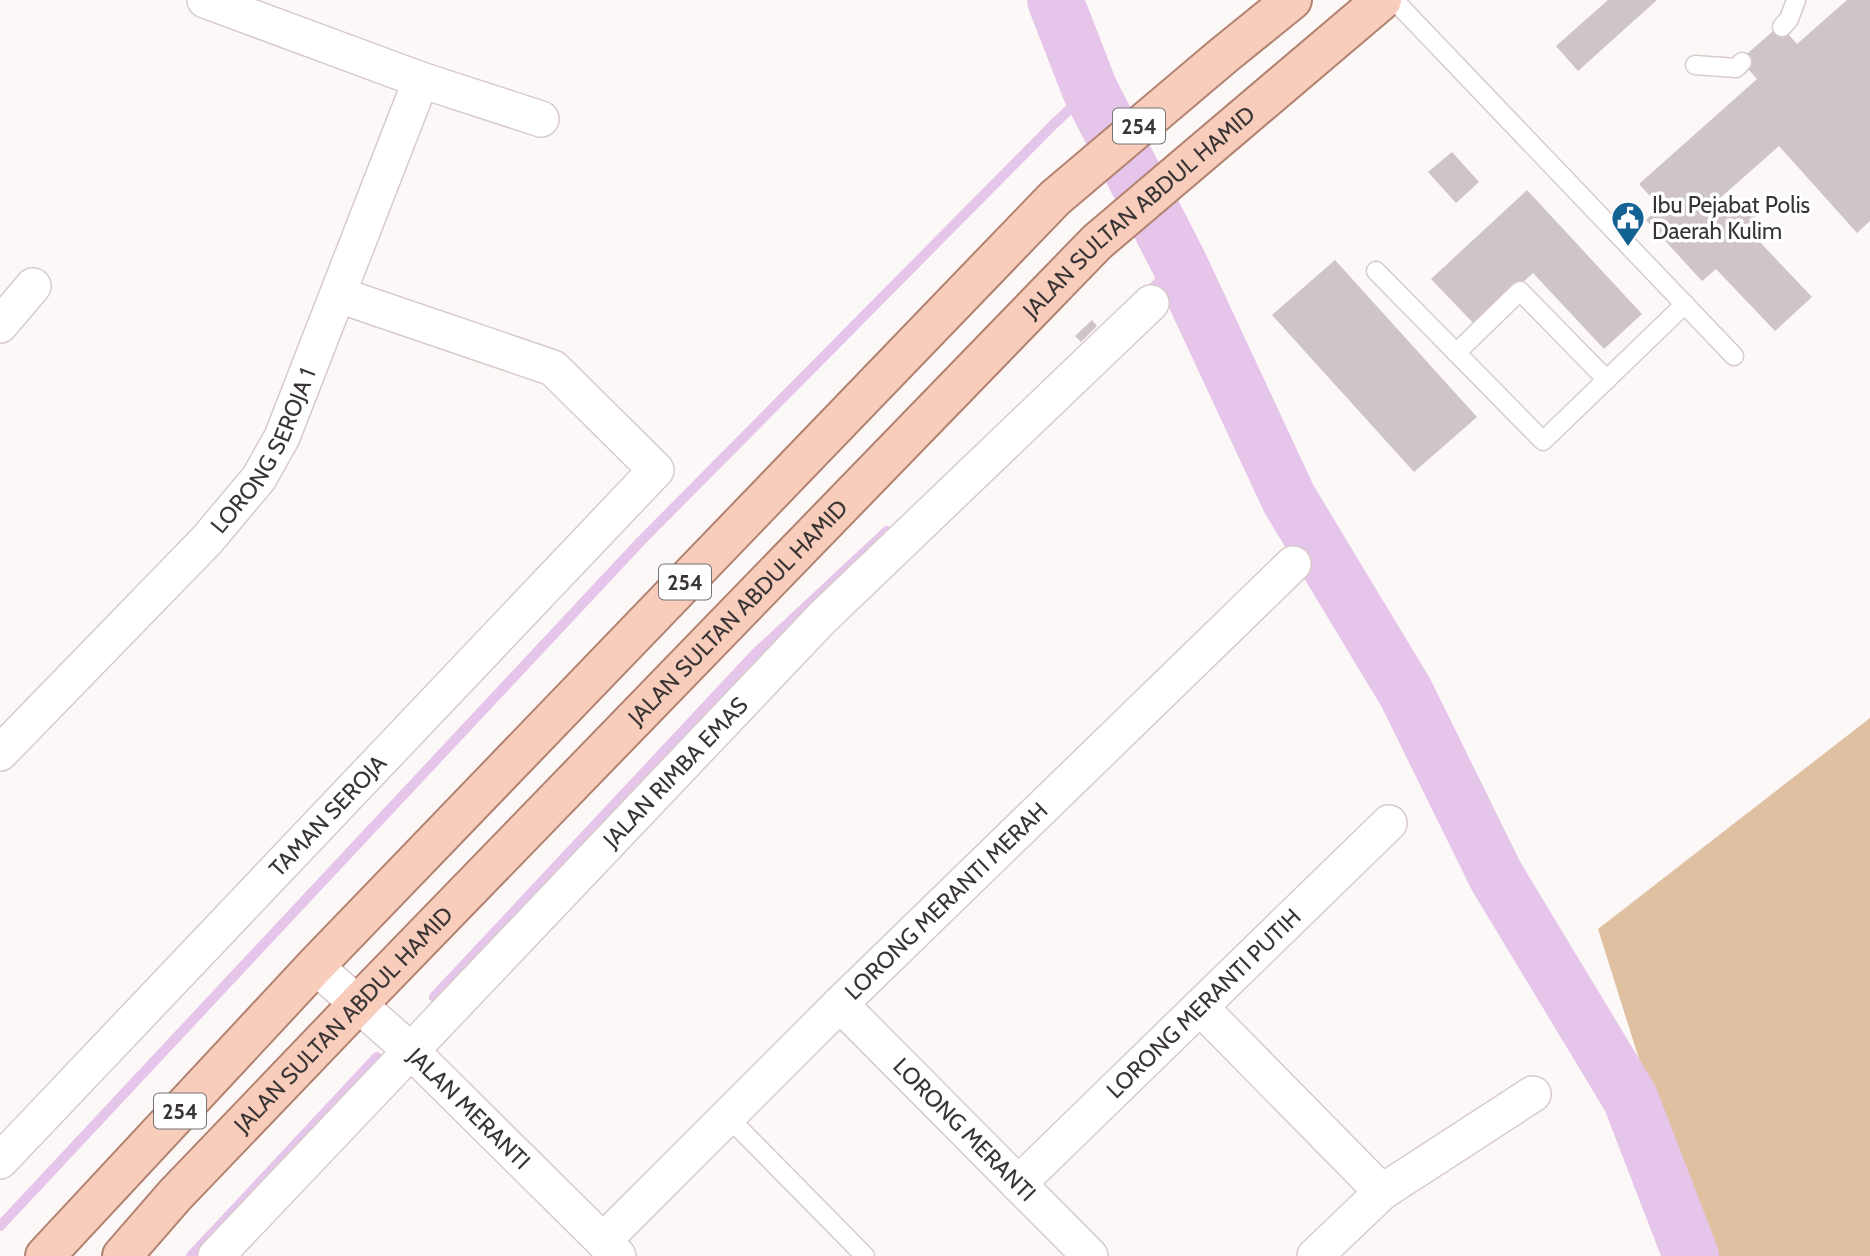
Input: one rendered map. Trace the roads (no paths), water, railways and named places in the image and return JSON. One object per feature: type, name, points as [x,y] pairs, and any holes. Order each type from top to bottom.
[{"type":"main road","name":"254","points":[[45,1256],[316,966],[1055,198],[1292,0]]},
{"type":"main road","name":"JALAN SULTAN ABDUL HAMID","points":[[122,1256],[176,1195],[359,1003],[1097,242],[1382,0]]},
{"type":"street","points":[[205,0],[421,80],[541,119]]},
{"type":"street","name":"LORONG SEROJA 1","points":[[0,754],[207,540],[259,478],[282,437],[421,80]]},
{"type":"street","points":[[0,325],[33,286]]},
{"type":"street","name":"TAMAN SEROJA","points":[[0,1161],[656,470],[553,368],[339,295]]},
{"type":"street","name":"JALAN RIMBA EMAS","points":[[216,1256],[822,618],[1151,303]]},
{"type":"street","name":"LORONG MERANTI MERAH","points":[[610,1249],[728,1117],[840,1004],[1293,564]]},
{"type":"street","name":"LORONG MERANTI PUTIH","points":[[1018,1184],[1389,823]]},
{"type":"street","name":"JALAN MERANTI","points":[[316,966],[411,1051],[610,1249]]},
{"type":"street","name":"LORONG MERANTI","points":[[840,1004],[1090,1256]]},
{"type":"street","points":[[1200,1007],[1382,1192]]},
{"type":"street","points":[[1315,1256],[1382,1192],[1533,1094]]},
{"type":"lane","points":[[1394,0],[1734,356]]},
{"type":"lane","points":[[1782,27],[1789,19],[1796,0]]},
{"type":"lane","points":[[1695,65],[1736,68],[1742,62]]},
{"type":"lane","points":[[1376,271],[1543,442],[1685,304]]},
{"type":"lane","points":[[1456,353],[1520,291],[1607,380]]},
{"type":"lane","points":[[728,1117],[865,1256]]},
{"type":"waterway","points":[[1055,0],[1090,90],[1179,263],[1289,499],[1406,693],[1496,876],[1630,1098],[1691,1256]]},
{"type":"waterway","points":[[0,1226],[640,542],[1090,90]]},
{"type":"waterway","points":[[1146,294],[1179,263]]},
{"type":"waterway","points":[[434,997],[755,654],[887,531]]},
{"type":"waterway","points":[[191,1256],[377,1057]]},
{"type":"place","name":"Ibu Pejabat Polis Daerah Kulim","points":[[1628,248]]}]
